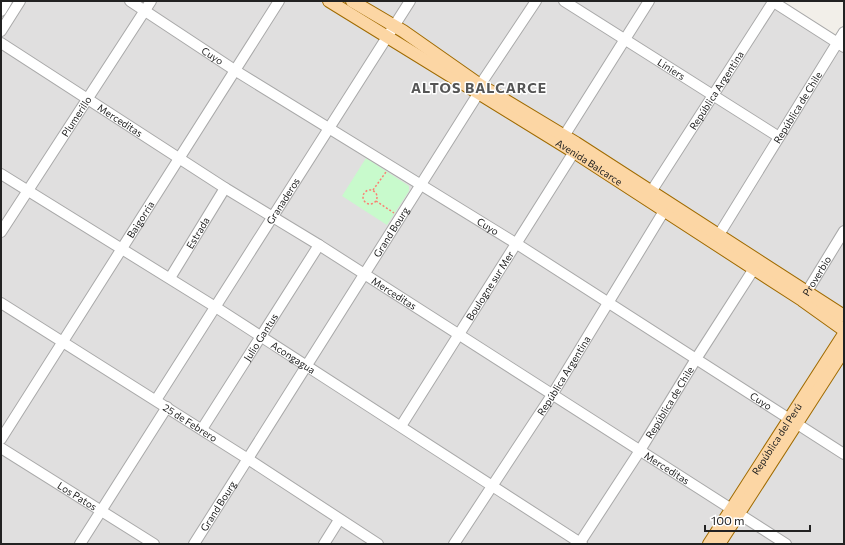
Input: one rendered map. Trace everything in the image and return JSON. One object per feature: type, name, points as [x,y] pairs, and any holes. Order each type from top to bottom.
[{"type":"main road","name":"Avenida Balcarce","points":[[330,1],[390,32],[403,31],[479,90],[575,148],[804,296],[844,316]]},
{"type":"main road","name":"Avenida Balcarce","points":[[352,1],[390,32]]},
{"type":"main road","name":"Avenida Balcarce","points":[[479,90],[564,136],[575,148]]},
{"type":"main road","name":"Avenida Balcarce","points":[[804,296],[844,330]]},
{"type":"main road","name":"República del Perú","points":[[719,544],[735,512],[793,421],[844,334]]},
{"type":"main road","name":"República del Perú","points":[[793,421],[844,350]]},
{"type":"main road","name":"República del Perú","points":[[709,544],[735,512]]},
{"type":"street","points":[[1,11],[7,1]]},
{"type":"street","points":[[1,31],[20,1]]},
{"type":"street","name":"Cuyo","points":[[130,1],[328,128],[517,244],[844,454]]},
{"type":"street","name":"Plumerillo","points":[[1,232],[86,98],[151,1]]},
{"type":"street","name":"Baigorria","points":[[1,439],[121,248],[280,1]]},
{"type":"street","name":"Granaderos","points":[[156,400],[217,308],[272,217],[410,1]]},
{"type":"street","name":"Grand Bourg","points":[[194,544],[536,1]]},
{"type":"street","name":"Liniers","points":[[564,1],[778,137]]},
{"type":"street","points":[[564,136],[649,1]]},
{"type":"street","points":[[772,1],[841,44]]},
{"type":"street","name":"República Argentina","points":[[649,196],[772,1]]},
{"type":"street","name":"República de Chile","points":[[716,240],[778,137],[841,44],[844,32]]},
{"type":"street","name":"Merceditas","points":[[1,43],[225,188],[365,274],[640,452],[786,544]]},
{"type":"street","name":"Boulogne sur Mer","points":[[401,426],[517,244],[575,148]]},
{"type":"street","name":"Acongagua","points":[[1,174],[170,278],[493,485],[580,543]]},
{"type":"street","name":"Estrada","points":[[170,278],[225,188]]},
{"type":"street","name":"República Argentina","points":[[454,544],[552,395],[665,207]]},
{"type":"street","name":"Proverbio","points":[[804,296],[844,231]]},
{"type":"street","name":"Julio Gantus","points":[[202,430],[319,245]]},
{"type":"street","name":"República de Chile","points":[[580,543],[640,452],[696,359],[756,265]]},
{"type":"street","name":"25 de Febrero","points":[[1,303],[167,407],[378,544]]},
{"type":"street","points":[[80,544],[167,407]]},
{"type":"street","name":"Los Patos","points":[[1,448],[154,544]]},
{"type":"street","points":[[324,544],[339,520]]},
{"type":"path","points":[[373,190],[390,166]]},
{"type":"path","points":[[368,189],[373,190],[377,195],[376,200],[369,204],[363,199],[364,192],[368,189]]},
{"type":"path","points":[[376,200],[401,217]]},
{"type":"shaded area","points":[[20,1],[772,1],[844,47],[844,544],[1,544],[1,31]]},
{"type":"green space","points":[[366,158],[409,186],[409,191],[387,225],[342,196]]},
{"type":"district","name":"ALTOS BALCARCE","points":[[479,87]]}]
